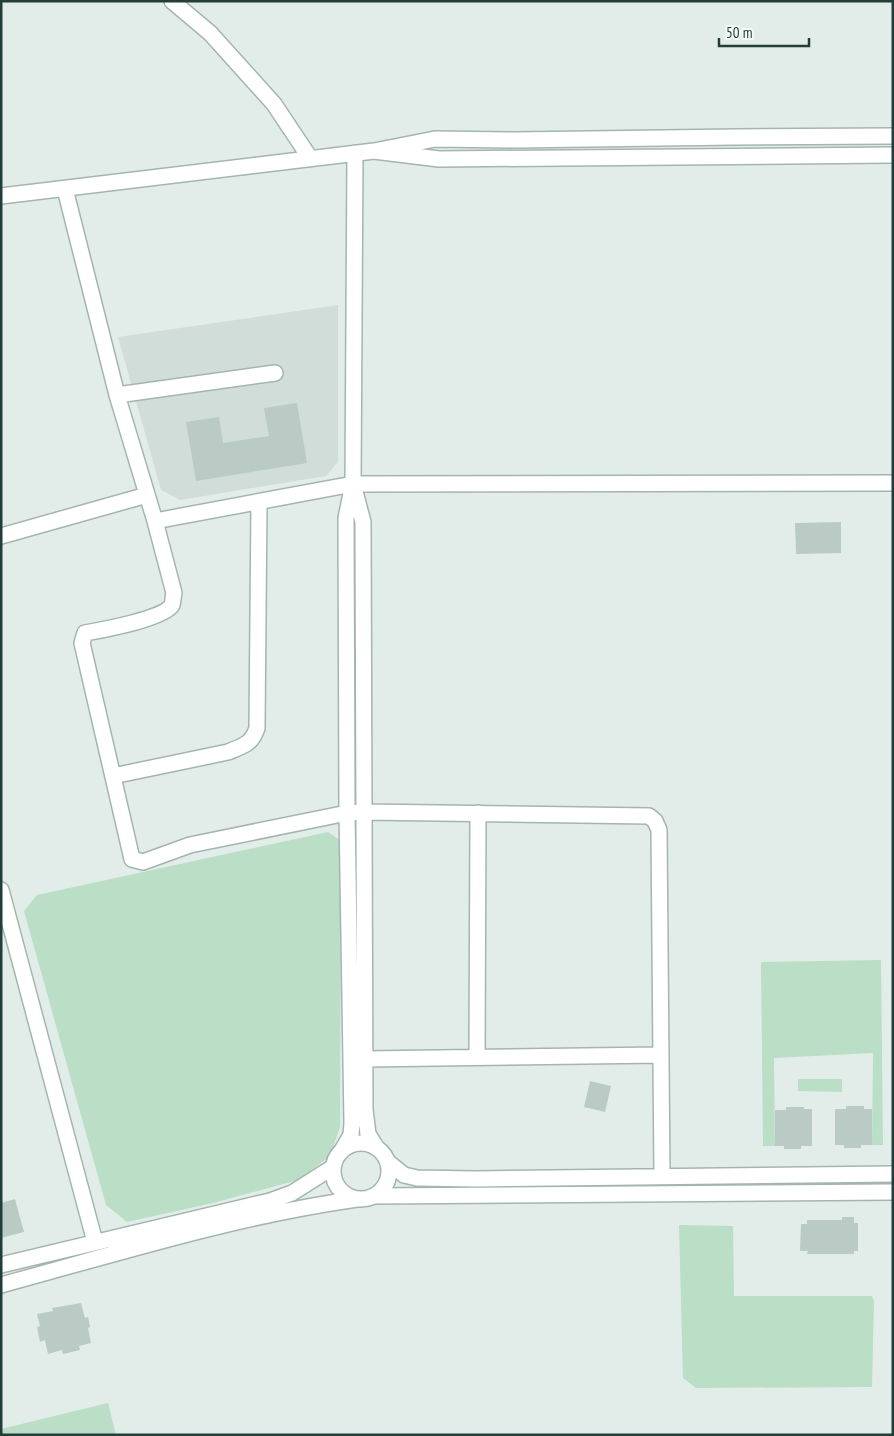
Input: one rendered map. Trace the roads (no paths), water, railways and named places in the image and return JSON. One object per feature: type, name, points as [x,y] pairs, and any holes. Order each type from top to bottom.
[{"type":"street","points":[[172,1],[210,33],[274,104],[310,158]]},
{"type":"street","points":[[1,196],[374,151],[435,139],[515,140],[893,136]]},
{"type":"street","points":[[374,151],[438,159],[893,155]]},
{"type":"street","points":[[355,153],[353,484],[346,518],[347,814],[352,1123],[351,1134],[333,1167],[333,1176],[336,1184],[342,1191],[349,1197],[357,1199]]},
{"type":"street","points":[[65,189],[117,395],[155,521],[174,593],[172,604],[164,612],[134,623],[85,633],[82,643],[132,859],[143,862],[190,845],[365,812],[649,816],[655,821],[659,830],[662,1176]]},
{"type":"street","points":[[117,395],[275,373]]},
{"type":"street","points":[[155,521],[353,484],[893,483]]},
{"type":"street","points":[[353,484],[364,522],[364,1110],[368,1134],[376,1147],[388,1162],[404,1174],[417,1178],[893,1174]]},
{"type":"street","points":[[1,536],[147,495]]},
{"type":"street","points":[[113,776],[228,752],[245,745],[254,737],[257,728],[259,502]]},
{"type":"street","points":[[477,1057],[478,813]]},
{"type":"street","points":[[1,890],[95,1242]]},
{"type":"street","points":[[365,1058],[660,1054]]},
{"type":"street","points":[[341,1152],[348,1146],[357,1143],[376,1147]]},
{"type":"street","points":[[375,1196],[387,1181],[389,1172],[388,1162]]},
{"type":"street","points":[[1,1265],[270,1200],[292,1193],[333,1167]]},
{"type":"street","points":[[1,1285],[159,1242],[302,1207],[366,1199],[375,1196],[893,1192]]}]
